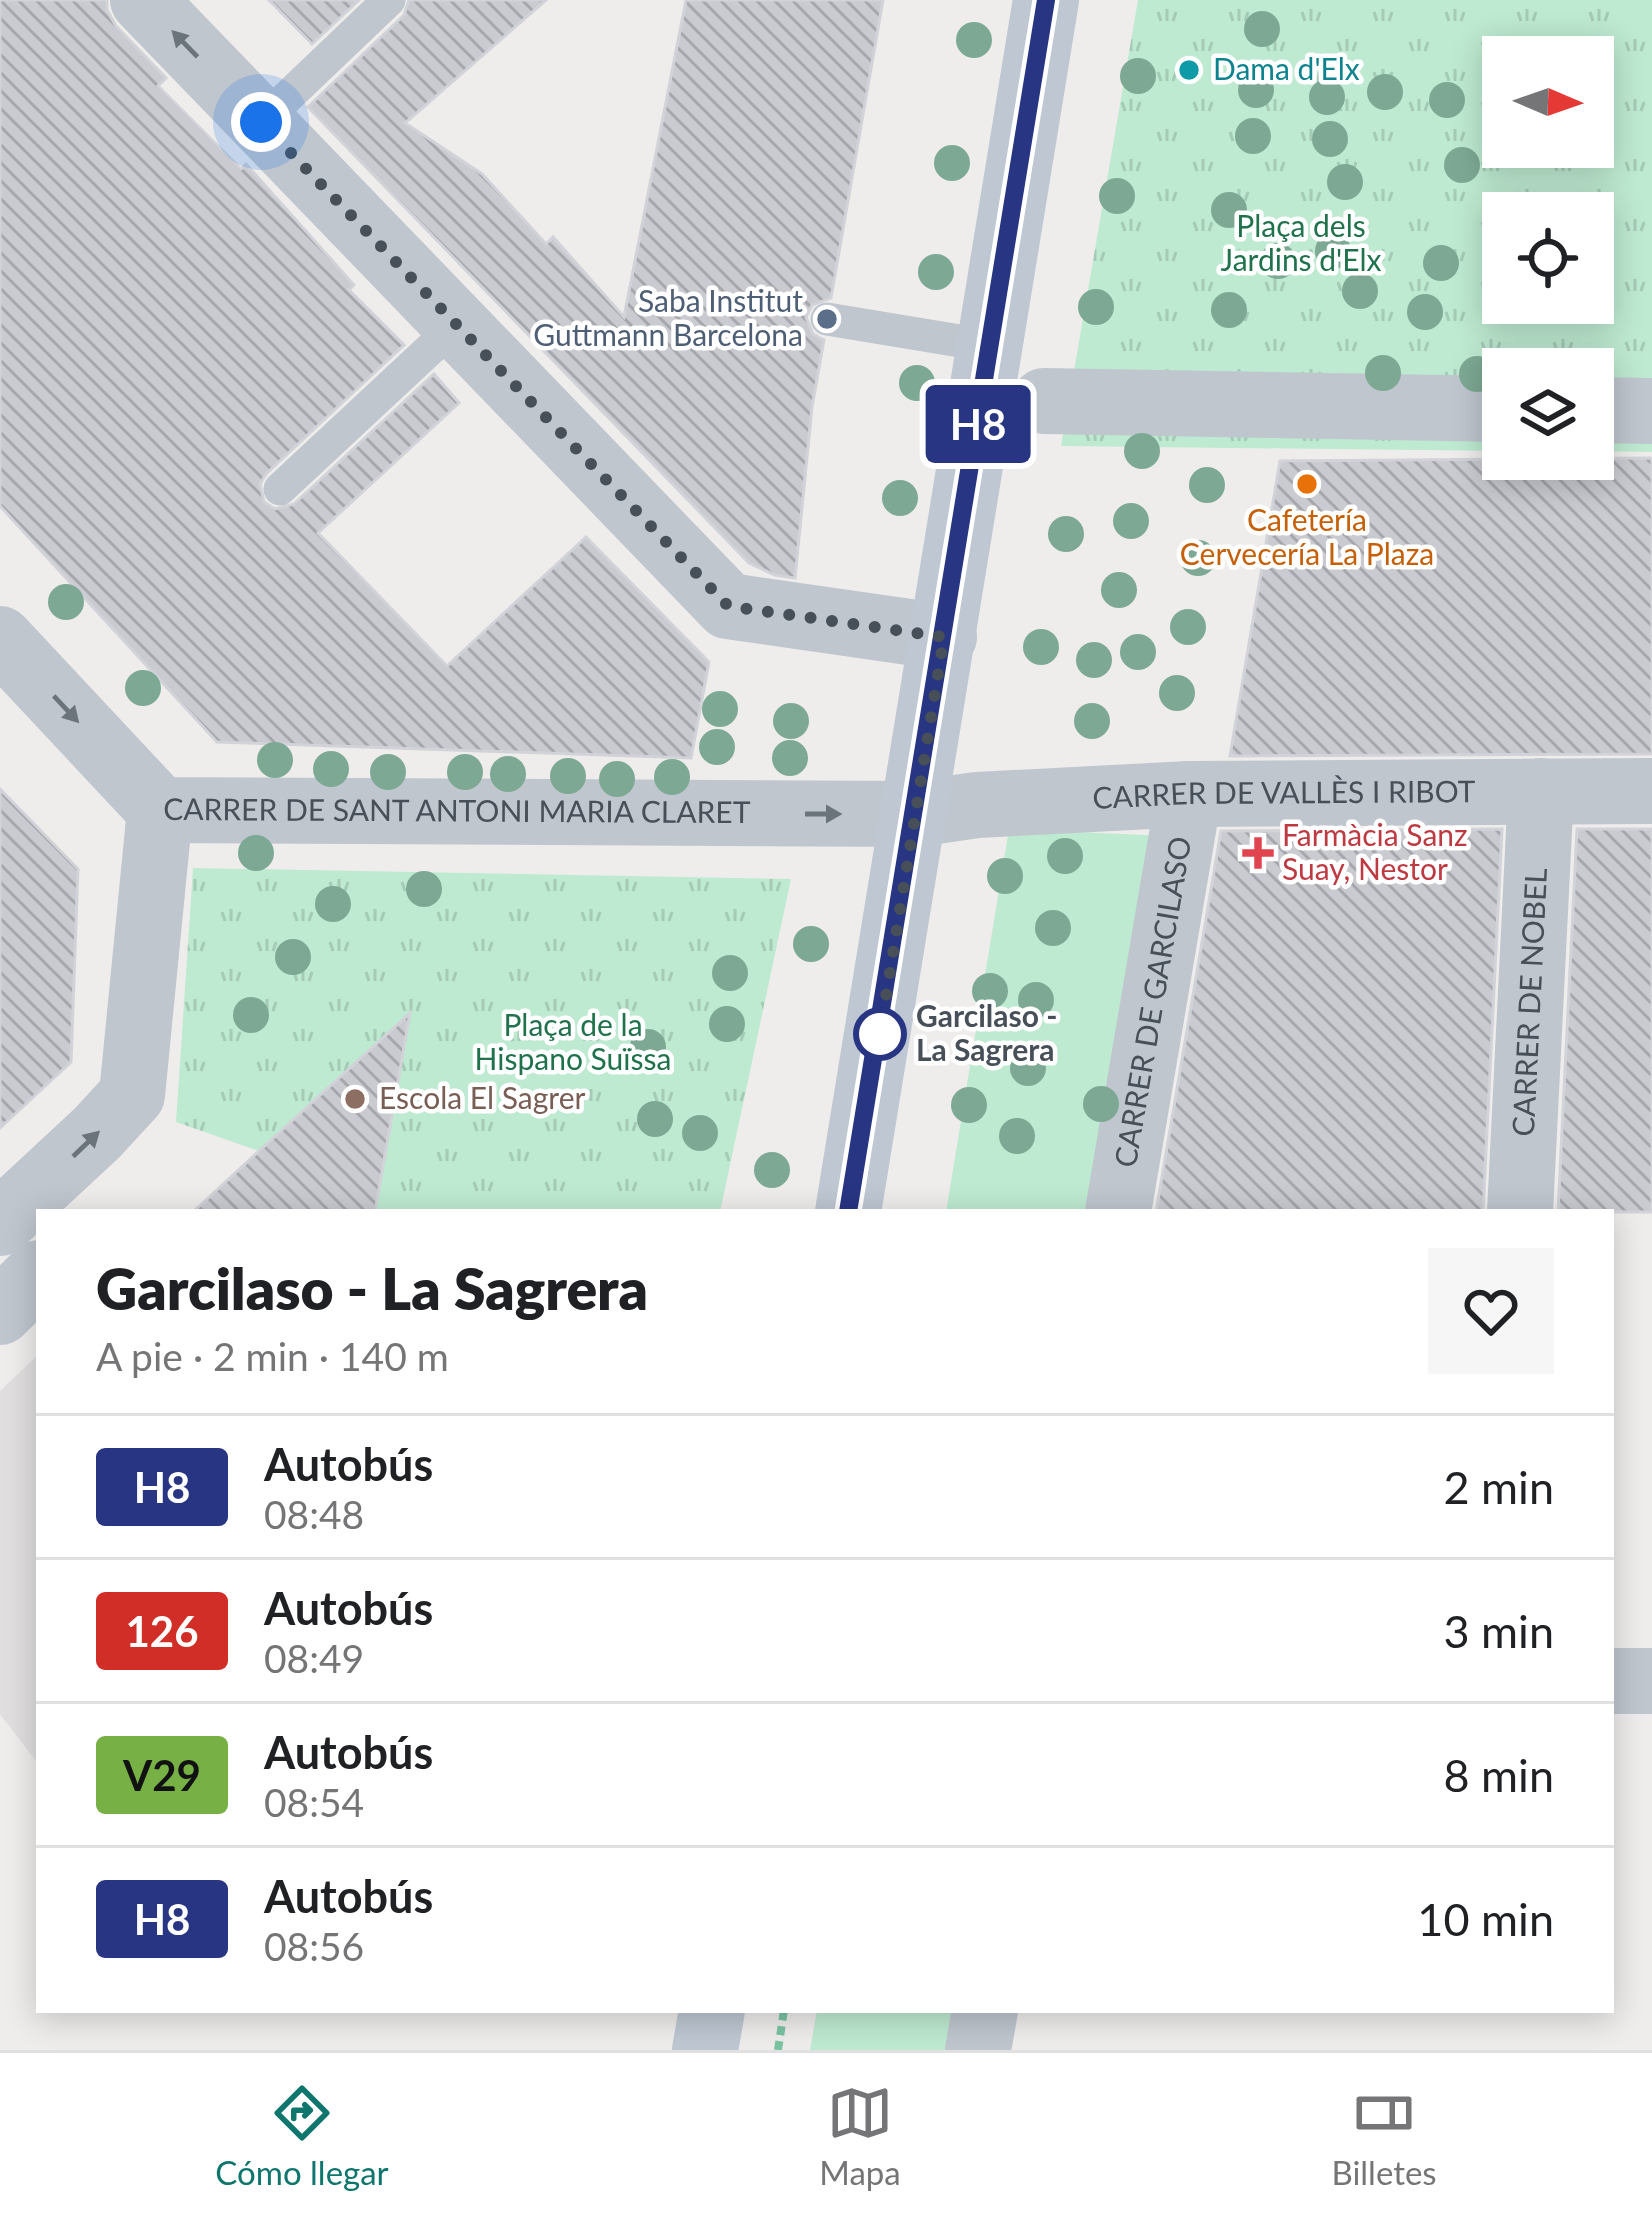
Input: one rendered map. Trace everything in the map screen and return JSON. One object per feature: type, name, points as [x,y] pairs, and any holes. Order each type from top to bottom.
[{"type":"street","points":[[143,0],[728,606],[944,637]]},
{"type":"street","points":[[849,1209],[1046,0]]},
{"type":"street","points":[[1044,401],[1482,409]]},
{"type":"street","points":[[1614,410],[1652,411]]},
{"type":"street","name":"CARRER DE SANT ANTONI MARIA CLARET","points":[[0,639],[160,810],[915,814]]},
{"type":"street","name":"CARRER DE NOBEL","points":[[1520,1209],[1540,791]]},
{"type":"street","name":"CARRER DE VALLÈS I RIBOT","points":[[915,814],[977,805],[1189,794],[1652,791]]},
{"type":"street","name":"CARRER DE GARCILASO","points":[[1119,1209],[1189,794]]},
{"type":"street","points":[[0,1223],[132,1095],[160,810]]},
{"type":"street","points":[[0,1253],[36,1220]]},
{"type":"street","points":[[0,1312],[36,1276]]},
{"type":"street","points":[[1614,1681],[1652,1681]]},
{"type":"street","points":[[705,2050],[711,2013]]},
{"type":"street","points":[[978,2050],[984,2013]]},
{"type":"lane","points":[[261,122],[389,0]]},
{"type":"lane","points":[[827,320],[990,346]]},
{"type":"lane","points":[[280,489],[456,325]]},
{"type":"shaded area","points":[[36,1357],[36,1761],[0,1714],[0,1391]]},
{"type":"green space","name":"Plaça dels Jardins d'Elx","points":[[1138,0],[1652,0],[1652,452],[1614,451],[1614,348],[1482,348],[1482,451],[1061,446]]},
{"type":"green space","points":[[1009,829],[1166,836],[1103,1209],[946,1209]]},
{"type":"green space","name":"Plaça de la Hispano Suïssa","points":[[193,868],[791,879],[721,1209],[376,1209],[404,1048],[384,1037],[259,1151],[176,1122]]},
{"type":"green space","points":[[816,2013],[966,2013],[960,2050],[810,2050]]},
{"type":"building","points":[[0,0],[107,0],[116,26],[166,78],[158,86],[241,169],[246,164],[354,285],[349,290],[404,345],[266,474],[260,484],[264,502],[275,509],[294,504],[434,374],[459,403],[318,533],[447,666],[586,537],[709,662],[691,758],[217,742],[0,506]]},
{"type":"building","points":[[269,0],[359,0],[312,44]]},
{"type":"building","points":[[409,0],[546,0],[405,123],[482,174],[546,244],[553,237],[624,317],[686,0],[883,0],[831,298],[812,305],[806,317],[813,334],[824,340],[812,407],[795,578],[749,563],[308,107],[404,15]]},
{"type":"building","points":[[1614,458],[1652,458],[1652,754],[1230,756],[1280,461],[1482,459],[1482,480],[1614,480]]},
{"type":"building","points":[[0,789],[78,869],[71,1062],[0,1128]]},
{"type":"building","points":[[1502,829],[1483,1209],[1157,1209],[1221,831]]},
{"type":"building","points":[[1577,829],[1652,829],[1652,1212],[1558,1209]]},
{"type":"building","name":"Escola El Sagrer","points":[[410,1013],[376,1209],[196,1209]]},
{"type":"bus line","name":"H8","points":[[849,1209],[1046,0]]},
{"type":"place","name":"Dama d'Elx","points":[[1189,70]]},
{"type":"place","name":"Saba Institut Guttmann Barcelona","points":[[827,319]]},
{"type":"place","name":"Cafetería Cervecería La Plaza","points":[[1307,484]]},
{"type":"place","name":"Farmàcia Sanz Suay, Nestor","points":[[1258,853]]},
{"type":"place","name":"Garcilaso - La Sagrera","points":[[880,1034]]},
{"type":"place","name":"Escola El Sagrer","points":[[355,1099]]},
{"type":"route","points":[[261,122],[728,606],[944,637],[878,1046],[880,1034]]}]
